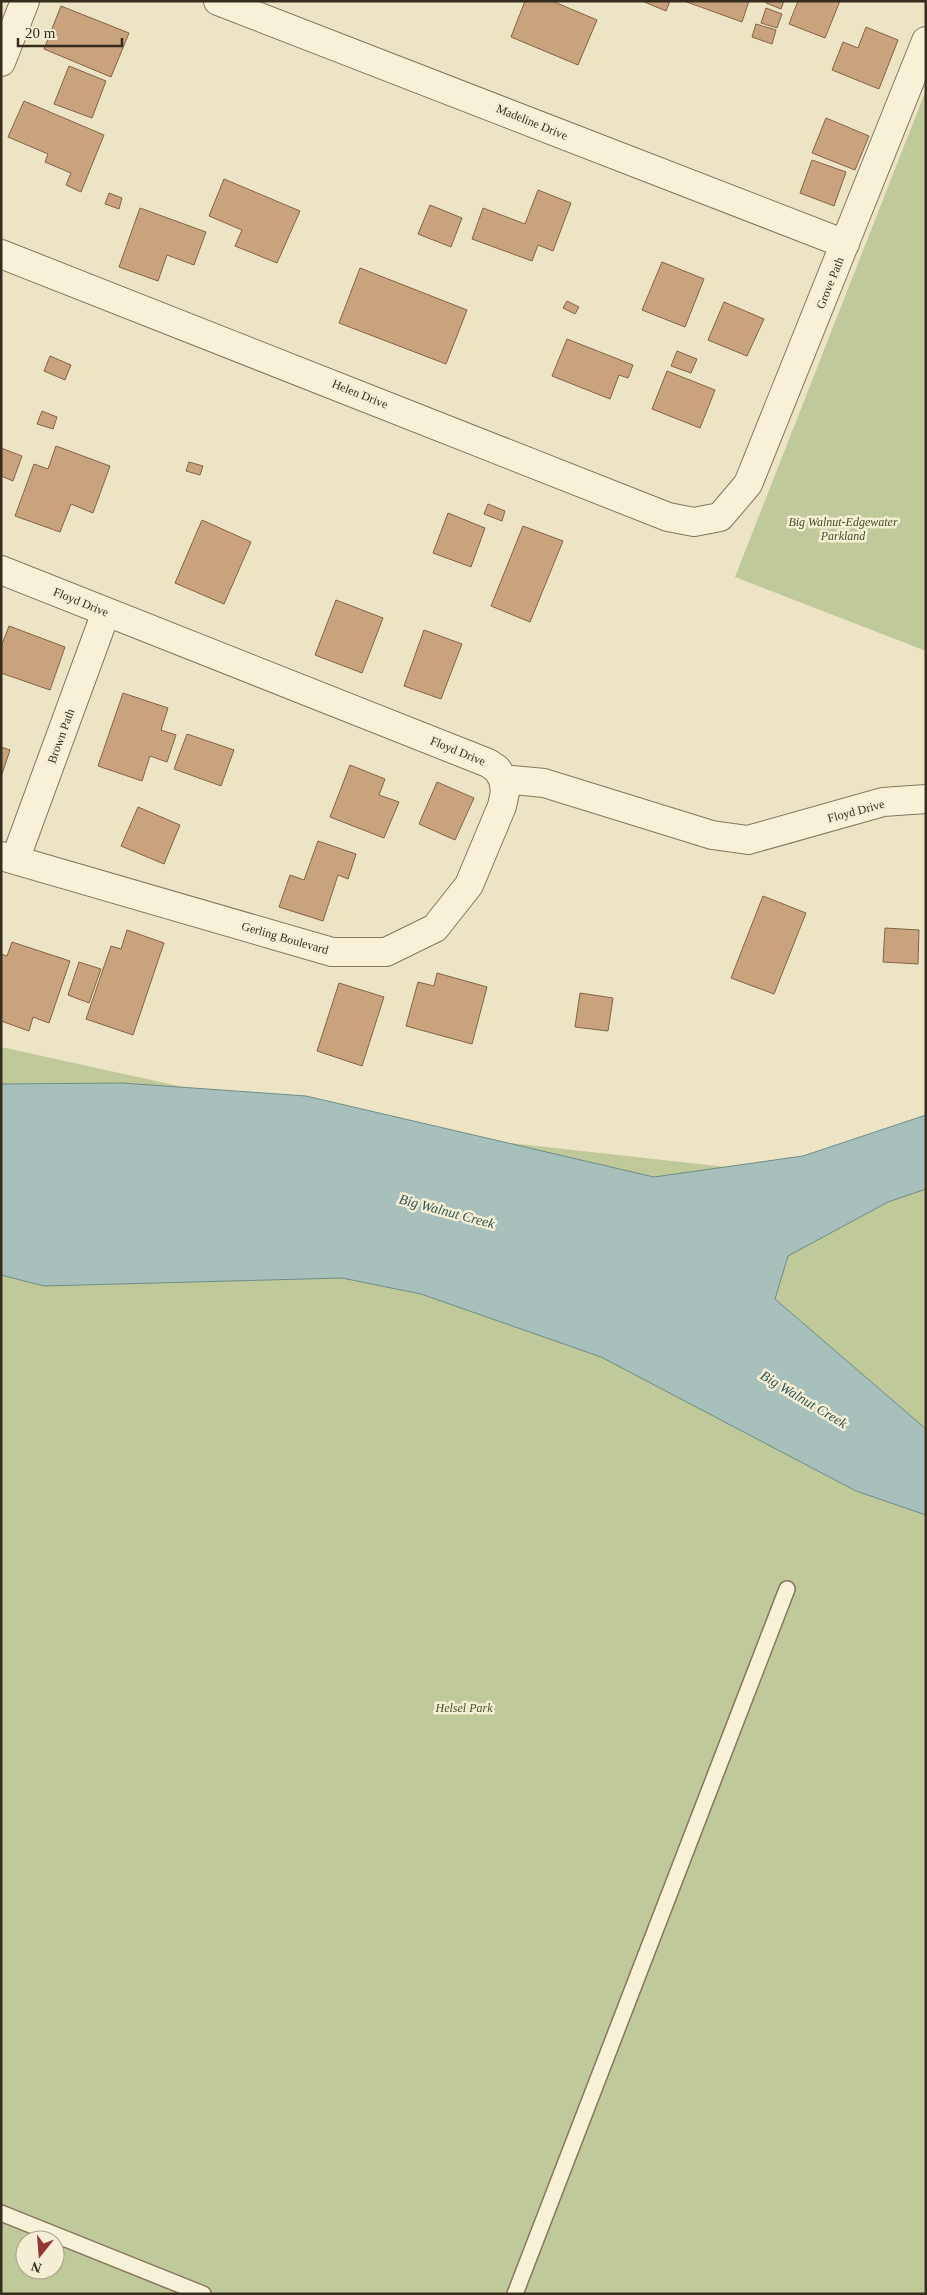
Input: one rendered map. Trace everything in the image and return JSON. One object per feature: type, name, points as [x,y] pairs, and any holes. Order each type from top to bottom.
[{"type":"street","points":[[1,62],[25,1]]},
{"type":"street","name":"Madeline Drive","points":[[218,1],[846,244]]},
{"type":"street","name":"Grove Path","points":[[720,517],[748,484],[926,41]]},
{"type":"street","name":"Helen Drive","points":[[1,254],[668,517],[694,522],[720,517]]},
{"type":"street","name":"Floyd Drive","points":[[1,570],[488,763],[497,769],[503,779],[544,783],[712,835],[748,840],[883,802],[926,799]]},
{"type":"street","name":"Brown Path","points":[[8,858],[106,612]]},
{"type":"street","name":"Gerling Boulevard","points":[[8,858],[332,952],[386,952],[435,928],[469,886],[502,806],[505,792],[503,779]]},
{"type":"lane","points":[[515,2294],[788,1589]]},
{"type":"lane","points":[[1,2213],[203,2294]]},
{"type":"green space","name":"Big Walnut-Edgewater Parkland","points":[[926,90],[926,651],[735,577]]},
{"type":"green space","name":"Helsel Park","points":[[1,1047],[366,1127],[807,1176],[926,1133],[926,2294],[1,2294]]},
{"type":"water","name":"Big Walnut Creek","points":[[122,1083],[306,1096],[654,1177],[803,1156],[926,1115],[926,1189],[888,1202],[788,1256],[775,1299],[926,1429],[926,1515],[856,1491],[601,1357],[421,1294],[342,1278],[44,1286],[1,1275],[1,1084]]},
{"type":"building","points":[[525,1],[552,1],[597,20],[578,65],[511,37]]},
{"type":"building","points":[[642,1],[670,1],[666,11]]},
{"type":"building","points":[[684,1],[749,1],[742,22]]},
{"type":"building","points":[[766,1],[784,1],[781,9],[766,3]]},
{"type":"building","points":[[798,1],[840,1],[825,38],[789,24]]},
{"type":"building","points":[[61,6],[129,33],[111,77],[44,49]]},
{"type":"building","points":[[766,8],[782,14],[777,28],[761,23]]},
{"type":"building","points":[[756,24],[776,30],[772,44],[752,37]]},
{"type":"building","points":[[866,27],[898,40],[879,89],[832,70],[843,42],[858,48]]},
{"type":"building","points":[[69,66],[106,81],[92,118],[54,104]]},
{"type":"building","points":[[24,101],[104,135],[81,192],[66,185],[71,173],[45,162],[48,154],[8,137]]},
{"type":"building","points":[[826,118],[869,136],[855,170],[812,153]]},
{"type":"building","points":[[812,160],[846,172],[834,206],[800,193]]},
{"type":"building","points":[[224,179],[300,211],[277,263],[235,246],[242,230],[209,216]]},
{"type":"building","points":[[538,190],[571,203],[553,251],[538,245],[532,261],[472,239],[483,208],[525,224]]},
{"type":"building","points":[[109,193],[122,198],[119,209],[105,204]]},
{"type":"building","points":[[430,205],[462,218],[451,247],[418,234]]},
{"type":"building","points":[[140,208],[206,232],[194,265],[167,255],[158,281],[119,267]]},
{"type":"building","points":[[662,262],[704,279],[685,327],[642,310]]},
{"type":"building","points":[[360,268],[467,310],[446,364],[339,323]]},
{"type":"building","points":[[567,301],[579,307],[575,314],[563,308]]},
{"type":"building","points":[[724,302],[764,319],[747,356],[708,340]]},
{"type":"building","points":[[567,339],[633,365],[628,378],[619,375],[610,399],[552,376]]},
{"type":"building","points":[[677,351],[697,359],[691,373],[671,366]]},
{"type":"building","points":[[50,356],[71,365],[65,380],[44,371]]},
{"type":"building","points":[[667,371],[715,390],[700,428],[652,409]]},
{"type":"building","points":[[42,411],[57,417],[53,429],[37,424]]},
{"type":"building","points":[[56,446],[110,466],[93,513],[71,504],[60,532],[15,516],[34,464],[48,469]]},
{"type":"building","points":[[1,448],[22,456],[13,481],[1,476]]},
{"type":"building","points":[[189,462],[203,466],[200,475],[186,471]]},
{"type":"building","points":[[488,504],[505,511],[502,521],[484,514]]},
{"type":"building","points":[[448,513],[485,528],[471,567],[433,553]]},
{"type":"building","points":[[202,520],[251,542],[224,604],[175,583]]},
{"type":"building","points":[[523,526],[563,541],[530,622],[491,606]]},
{"type":"building","points":[[336,600],[383,618],[362,673],[315,655]]},
{"type":"building","points":[[9,626],[65,647],[50,690],[1,673],[1,647]]},
{"type":"building","points":[[424,630],[462,644],[441,699],[404,686]]},
{"type":"building","points":[[123,693],[168,708],[161,730],[176,735],[167,762],[150,756],[142,781],[98,766]]},
{"type":"building","points":[[187,734],[234,750],[221,786],[174,769]]},
{"type":"building","points":[[1,747],[10,750],[1,777]]},
{"type":"building","points":[[350,765],[385,779],[379,795],[399,802],[384,838],[330,817]]},
{"type":"building","points":[[437,782],[474,798],[455,840],[419,824]]},
{"type":"building","points":[[138,807],[180,825],[164,864],[121,846]]},
{"type":"building","points":[[318,841],[356,854],[348,879],[338,875],[323,921],[279,907],[290,875],[304,880]]},
{"type":"building","points":[[763,896],[806,913],[774,994],[731,978]]},
{"type":"building","points":[[885,928],[919,930],[918,964],[883,962]]},
{"type":"building","points":[[127,930],[164,943],[133,1035],[86,1019],[111,946],[121,949]]},
{"type":"building","points":[[12,942],[70,961],[49,1023],[33,1017],[29,1031],[1,1021],[1,954],[7,956]]},
{"type":"building","points":[[79,962],[101,969],[89,1003],[68,995]]},
{"type":"building","points":[[437,973],[487,987],[472,1044],[406,1026],[418,982],[434,986]]},
{"type":"building","points":[[339,983],[384,997],[362,1066],[317,1051]]},
{"type":"building","points":[[580,993],[613,998],[608,1031],[575,1027]]}]
